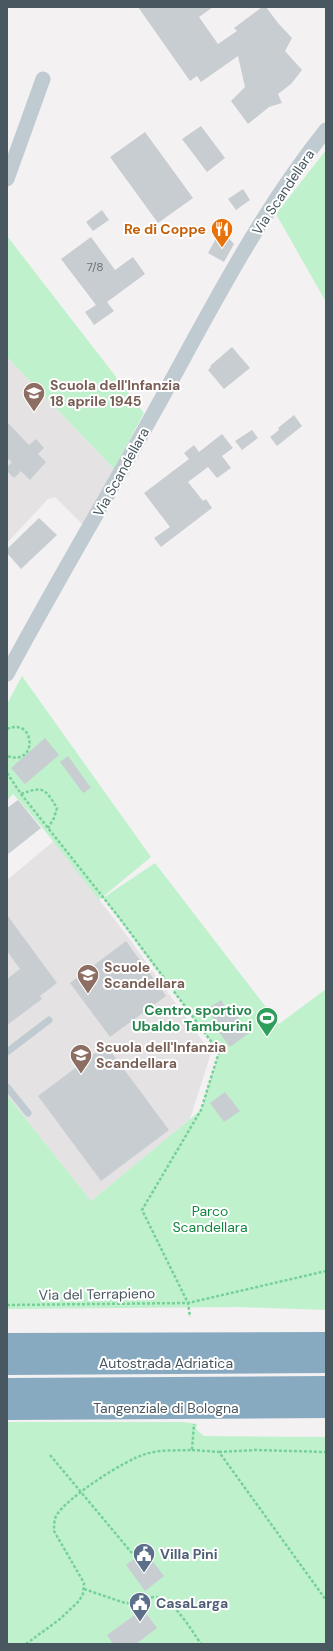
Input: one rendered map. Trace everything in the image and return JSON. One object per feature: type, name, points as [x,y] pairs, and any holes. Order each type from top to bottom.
[{"type":"highway","points":[[7,1344],[326,1343]]},
{"type":"highway","name":"Autostrada Adriatica","points":[[7,1364],[326,1362]]},
{"type":"highway","name":"Autostrada Adriatica","points":[[7,1389],[326,1388]]},
{"type":"highway","name":"Tangenziale di Bologna","points":[[7,1409],[326,1407]]},
{"type":"street","points":[[7,179],[43,79]]},
{"type":"street","name":"Via Scandellara","points":[[7,674],[232,272],[272,204],[301,161],[326,130]]},
{"type":"lane","points":[[7,1052],[49,1020]]},
{"type":"lane","points":[[7,1087],[28,1113]]},
{"type":"path","points":[[7,729],[15,727],[25,730],[28,734],[30,744],[29,749],[21,756],[16,758],[7,756]]},
{"type":"path","points":[[7,773],[21,794],[118,916],[219,1052],[201,1110],[142,1210],[188,1303],[190,1317]]},
{"type":"path","points":[[21,794],[36,789],[49,793],[57,808],[54,818],[48,828]]},
{"type":"path","name":"Via del Terrapieno","points":[[7,1305],[188,1303],[326,1271]]},
{"type":"path","points":[[192,1450],[194,1421]]},
{"type":"path","points":[[26,1644],[60,1619],[79,1601],[84,1589],[84,1583],[54,1531],[56,1517],[63,1507],[81,1492],[134,1458],[148,1453],[192,1450],[219,1452],[256,1450],[326,1452]]},
{"type":"path","points":[[219,1452],[326,1600]]},
{"type":"path","points":[[50,1455],[136,1558]]},
{"type":"path","points":[[84,1589],[132,1603],[147,1598],[157,1597],[165,1600],[176,1610],[201,1644]]},
{"type":"shaded area","name":"Scuola dell'Infanzia 18 aprile 1945","points":[[7,357],[114,469],[85,527],[55,497],[48,499],[7,543]]},
{"type":"shaded area","name":"Scuole Scandellara","points":[[54,841],[128,937],[211,1053],[190,1119],[91,1201],[7,1095],[7,880]]},
{"type":"green space","points":[[326,150],[326,302],[276,214]]},
{"type":"green space","points":[[7,236],[144,413],[114,469],[7,357]]},
{"type":"green space","points":[[22,676],[151,857],[99,900],[13,794],[7,800],[7,704]]},
{"type":"green space","name":"Parco Scandellara","points":[[155,863],[279,1024],[326,989],[326,1310],[236,1307],[7,1309],[7,1095],[91,1201],[201,1110],[219,1052],[103,898]]},
{"type":"green space","points":[[7,1422],[183,1422],[197,1424],[196,1429],[204,1436],[326,1437],[326,1644],[7,1644]]},
{"type":"building","points":[[138,7],[213,7],[199,17],[218,44],[237,31],[234,28],[262,7],[266,7],[292,38],[285,51],[302,70],[291,84],[278,94],[282,103],[269,107],[248,124],[231,101],[245,87],[238,56],[201,82],[197,76],[190,81]]},
{"type":"building","points":[[201,126],[225,158],[207,172],[182,139]]},
{"type":"building","points":[[145,132],[193,198],[158,223],[110,157]]},
{"type":"building","points":[[243,189],[250,200],[236,210],[228,199]]},
{"type":"building","points":[[102,210],[109,220],[93,231],[86,222]]},
{"type":"building","points":[[218,235],[227,236],[234,244],[224,262],[208,253]]},
{"type":"building","points":[[91,237],[115,270],[133,257],[145,274],[107,302],[114,311],[94,325],[85,312],[96,305],[61,259]]},
{"type":"building","points":[[232,347],[250,368],[224,389],[208,370],[211,367],[210,366]]},
{"type":"building","points":[[294,415],[302,426],[277,446],[270,437],[279,430],[278,428]]},
{"type":"building","points":[[7,422],[29,445],[36,439],[44,448],[38,454],[46,462],[30,480],[21,471],[14,478],[7,471],[7,467],[12,462],[7,458]]},
{"type":"building","points":[[252,430],[258,438],[242,450],[235,441]]},
{"type":"building","points":[[222,434],[233,448],[222,456],[231,468],[217,478],[208,467],[188,482],[203,501],[206,499],[212,508],[161,547],[154,538],[170,527],[144,493],[189,459],[184,453],[194,445],[199,452]]},
{"type":"building","points":[[39,518],[57,535],[21,569],[7,553],[7,549]]},
{"type":"building","points":[[45,738],[59,755],[25,784],[11,768]]},
{"type":"building","points":[[68,756],[91,788],[83,793],[60,762]]},
{"type":"building","points":[[18,800],[41,828],[7,855],[7,808]]},
{"type":"building","points":[[7,915],[57,983],[40,996],[42,999],[7,1025],[7,979],[20,969],[7,951]]},
{"type":"building","points":[[126,941],[166,996],[110,1037],[70,983]]},
{"type":"building","points":[[221,1000],[227,1010],[231,1007],[249,1033],[230,1047],[211,1021],[214,1019],[207,1009]]},
{"type":"building","points":[[106,1045],[169,1130],[101,1181],[38,1096]]},
{"type":"building","points":[[225,1092],[240,1111],[224,1122],[210,1103]]},
{"type":"building","points":[[145,1551],[164,1576],[145,1591],[126,1565]]},
{"type":"building","points":[[143,1609],[157,1628],[136,1644],[113,1644],[107,1635]]},
{"type":"place","name":"Re di Coppe","points":[[222,248]]},
{"type":"place","name":"Scuola dell'Infanzia 18 aprile 1945","points":[[34,412]]},
{"type":"place","name":"Scuole Scandellara","points":[[88,994]]},
{"type":"place","name":"Centro sportivo Ubaldo Tamburini","points":[[267,1038]]},
{"type":"place","name":"Scuola dell'Infanzia Scandellara","points":[[81,1074]]},
{"type":"place","name":"Villa Pini","points":[[144,1574]]},
{"type":"place","name":"CasaLarga","points":[[140,1622]]}]
